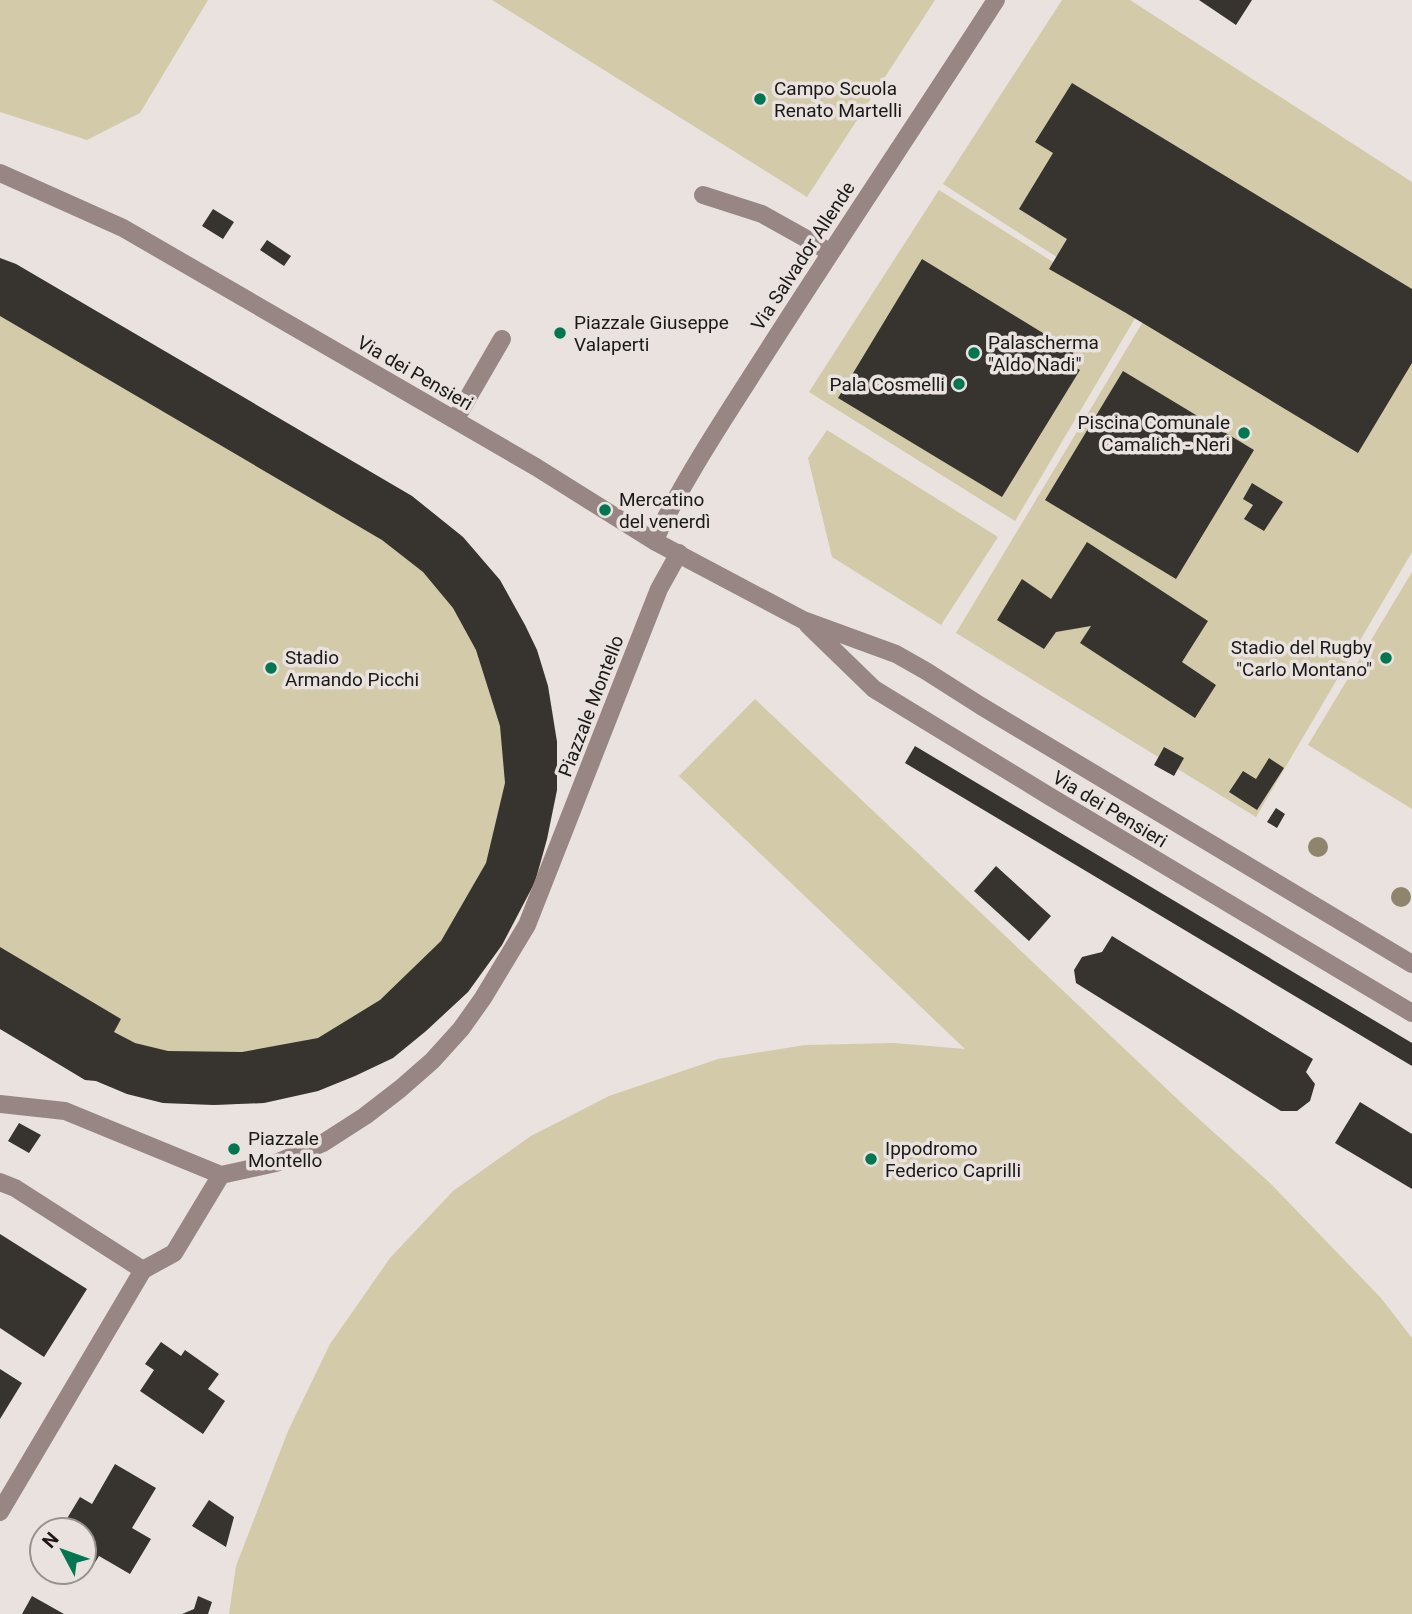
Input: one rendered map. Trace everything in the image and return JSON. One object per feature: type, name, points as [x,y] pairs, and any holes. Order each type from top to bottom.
[{"type":"street","name":"Via Salvador Allende","points":[[654,541],[672,504],[830,252],[996,0]]},
{"type":"street","name":"Via dei Pensieri","points":[[0,173],[122,228],[536,467],[654,541],[803,620],[896,654],[916,665],[1412,964]]},
{"type":"street","points":[[703,195],[762,214],[830,252]]},
{"type":"street","points":[[455,420],[502,339]]},
{"type":"street","name":"Piazzale Montello","points":[[221,1175],[276,1163],[323,1143],[400,1089],[432,1061],[461,1029],[527,925],[659,589],[679,553]]},
{"type":"street","name":"Via dei Pensieri","points":[[803,620],[874,689],[1412,1013]]},
{"type":"street","points":[[0,1104],[65,1111],[221,1175],[174,1253],[143,1270],[0,1512]]},
{"type":"street","points":[[0,1182],[15,1188],[143,1270]]},
{"type":"shaded area","points":[[0,0],[208,0],[140,113],[87,140],[0,112]]},
{"type":"shaded area","name":"Campo Scuola Renato Martelli","points":[[492,0],[935,0],[807,197]]},
{"type":"shaded area","name":"Piscina Comunale Camalich - Neri","points":[[1062,0],[1130,0],[1412,182],[1412,552],[1256,817],[956,633],[1147,315],[943,184]]},
{"type":"shaded area","name":"Palascherma \"Aldo Nadi\"","points":[[939,190],[1137,315],[1015,521],[809,392]]},
{"type":"shaded area","name":"Stadio Armando Picchi","points":[[0,258],[16,264],[412,496],[463,537],[500,580],[537,650],[548,686],[557,742],[557,790],[535,882],[502,945],[468,992],[393,1058],[318,1091],[264,1103],[163,1103],[127,1094],[96,1081],[0,1029]]},
{"type":"shaded area","points":[[827,430],[998,537],[941,625],[832,557],[808,458]]},
{"type":"shaded area","name":"Stadio del Rugby \"Carlo Montano\"","points":[[1412,572],[1412,809],[1308,745]]},
{"type":"shaded area","name":"Ippodromo Federico Caprilli","points":[[755,699],[1190,1111],[1270,1183],[1381,1298],[1412,1338],[1412,1614],[229,1614],[236,1566],[288,1431],[330,1344],[390,1258],[453,1191],[531,1136],[609,1096],[718,1059],[805,1045],[894,1043],[965,1049],[679,776]]},
{"type":"building","points":[[1199,0],[1252,0],[1236,25]]},
{"type":"building","points":[[1072,83],[1412,289],[1412,363],[1358,453],[1049,269],[1067,239],[1019,209],[1053,153],[1035,142]]},
{"type":"building","points":[[213,209],[234,222],[223,239],[202,226]]},
{"type":"building","points":[[267,240],[291,256],[284,266],[260,250]]},
{"type":"building","points":[[0,258],[16,264],[412,496],[463,537],[500,580],[537,650],[548,686],[557,742],[557,790],[535,882],[502,945],[468,992],[393,1058],[355,1076],[318,1091],[264,1103],[163,1103],[127,1094],[96,1081],[85,1080],[0,1029],[0,947],[121,1019],[114,1032],[135,1043],[168,1051],[242,1052],[318,1038],[380,1000],[441,941],[486,863],[505,783],[500,726],[476,650],[453,608],[423,572],[382,540],[0,316]]},
{"type":"building","name":"Pala Cosmelli","points":[[922,259],[1074,352],[1067,363],[1080,370],[1002,497],[838,398]]},
{"type":"building","points":[[1123,371],[1254,450],[1176,579],[1045,500]]},
{"type":"building","points":[[1252,483],[1283,502],[1264,531],[1244,519],[1253,505],[1243,499]]},
{"type":"building","points":[[1087,542],[1208,621],[1182,662],[1216,685],[1195,718],[1080,643],[1091,626],[1056,632],[1044,649],[997,620],[1022,579],[1051,599]]},
{"type":"building","points":[[915,746],[1412,1043],[1412,1066],[905,763]]},
{"type":"building","points":[[1164,747],[1184,758],[1174,776],[1154,765]]},
{"type":"building","points":[[1269,758],[1284,768],[1257,810],[1229,792],[1243,771],[1256,779]]},
{"type":"building","points":[[1276,808],[1285,814],[1277,828],[1267,822]]},
{"type":"building","points":[[996,866],[1051,916],[1029,941],[974,891]]},
{"type":"building","points":[[1112,936],[1313,1059],[1306,1072],[1315,1084],[1310,1101],[1297,1111],[1281,1111],[1076,983],[1074,970],[1082,957],[1102,952]]},
{"type":"building","points":[[1360,1102],[1412,1134],[1412,1189],[1335,1143]]},
{"type":"building","points":[[19,1123],[41,1135],[29,1153],[8,1141]]},
{"type":"building","points":[[0,1234],[87,1289],[44,1357],[0,1328]]},
{"type":"building","points":[[161,1342],[181,1356],[185,1350],[219,1374],[208,1389],[225,1401],[203,1434],[140,1391],[154,1370],[145,1364]]},
{"type":"building","points":[[0,1369],[22,1383],[0,1419]]},
{"type":"building","points":[[115,1464],[156,1488],[132,1528],[151,1539],[130,1574],[98,1558],[98,1516],[68,1516],[80,1497],[92,1504]]},
{"type":"building","points":[[209,1500],[234,1517],[226,1547],[192,1526]]},
{"type":"building","points":[[32,1596],[64,1614],[22,1614]]},
{"type":"building","points":[[198,1596],[212,1602],[208,1614],[182,1614],[194,1609]]},
{"type":"place","name":"Campo Scuola Renato Martelli","points":[[760,99]]},
{"type":"place","name":"Piazzale Giuseppe Valaperti","points":[[560,333]]},
{"type":"place","name":"Palascherma \"Aldo Nadi\"","points":[[974,353]]},
{"type":"place","name":"Pala Cosmelli","points":[[959,384]]},
{"type":"place","name":"Piscina Comunale Camalich - Neri","points":[[1244,433]]},
{"type":"place","name":"Mercatino del venerdì","points":[[605,510]]},
{"type":"place","name":"Stadio del Rugby \"Carlo Montano\"","points":[[1386,658]]},
{"type":"place","name":"Stadio Armando Picchi","points":[[271,668]]},
{"type":"place","name":"Piazzale Montello","points":[[234,1149]]},
{"type":"place","name":"Ippodromo Federico Caprilli","points":[[871,1159]]}]
